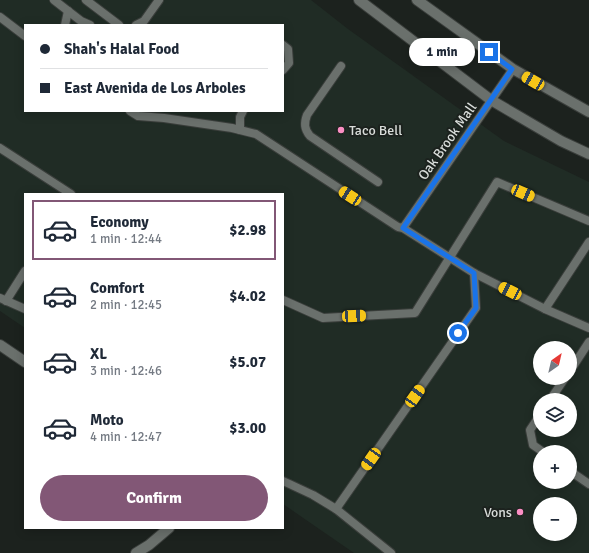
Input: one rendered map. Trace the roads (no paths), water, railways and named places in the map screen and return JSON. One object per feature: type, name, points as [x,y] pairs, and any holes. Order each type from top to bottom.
[{"type":"main road","points":[[359,0],[491,100],[561,141],[589,154]]},
{"type":"main road","points":[[417,0],[512,69],[589,112]]},
{"type":"main road","points":[[0,345],[24,361]]},
{"type":"main road","points":[[136,553],[149,545],[168,529]]},
{"type":"lane","points":[[54,0],[81,21],[88,24]]},
{"type":"lane","points":[[86,0],[118,24]]},
{"type":"lane","points":[[138,24],[144,21],[159,0]]},
{"type":"lane","points":[[65,24],[68,11]]},
{"type":"lane","points":[[0,17],[24,35]]},
{"type":"lane","points":[[284,46],[288,49],[289,63],[284,69]]},
{"type":"lane","points":[[341,66],[307,115],[305,127],[310,136],[378,182]]},
{"type":"lane","name":"Oak Brook Mall","points":[[403,228],[512,69]]},
{"type":"lane","points":[[132,112],[138,116],[171,119],[256,134],[398,227],[403,228],[474,273],[545,309],[589,328]]},
{"type":"lane","points":[[240,130],[240,117],[242,112]]},
{"type":"lane","points":[[0,148],[68,193]]},
{"type":"lane","points":[[284,300],[323,318],[416,313],[497,182],[589,221]]},
{"type":"lane","points":[[545,309],[589,242]]},
{"type":"lane","points":[[24,272],[3,299],[24,308]]},
{"type":"lane","points":[[336,509],[476,308],[474,273]]},
{"type":"lane","points":[[577,360],[589,342]]},
{"type":"lane","points":[[533,426],[530,430],[533,445]]},
{"type":"lane","points":[[577,476],[589,484]]},
{"type":"lane","points":[[284,481],[313,495],[336,509],[392,553]]},
{"type":"place","name":"Taco Bell","points":[[341,130]]},
{"type":"place","name":"Vons","points":[[520,512]]}]
